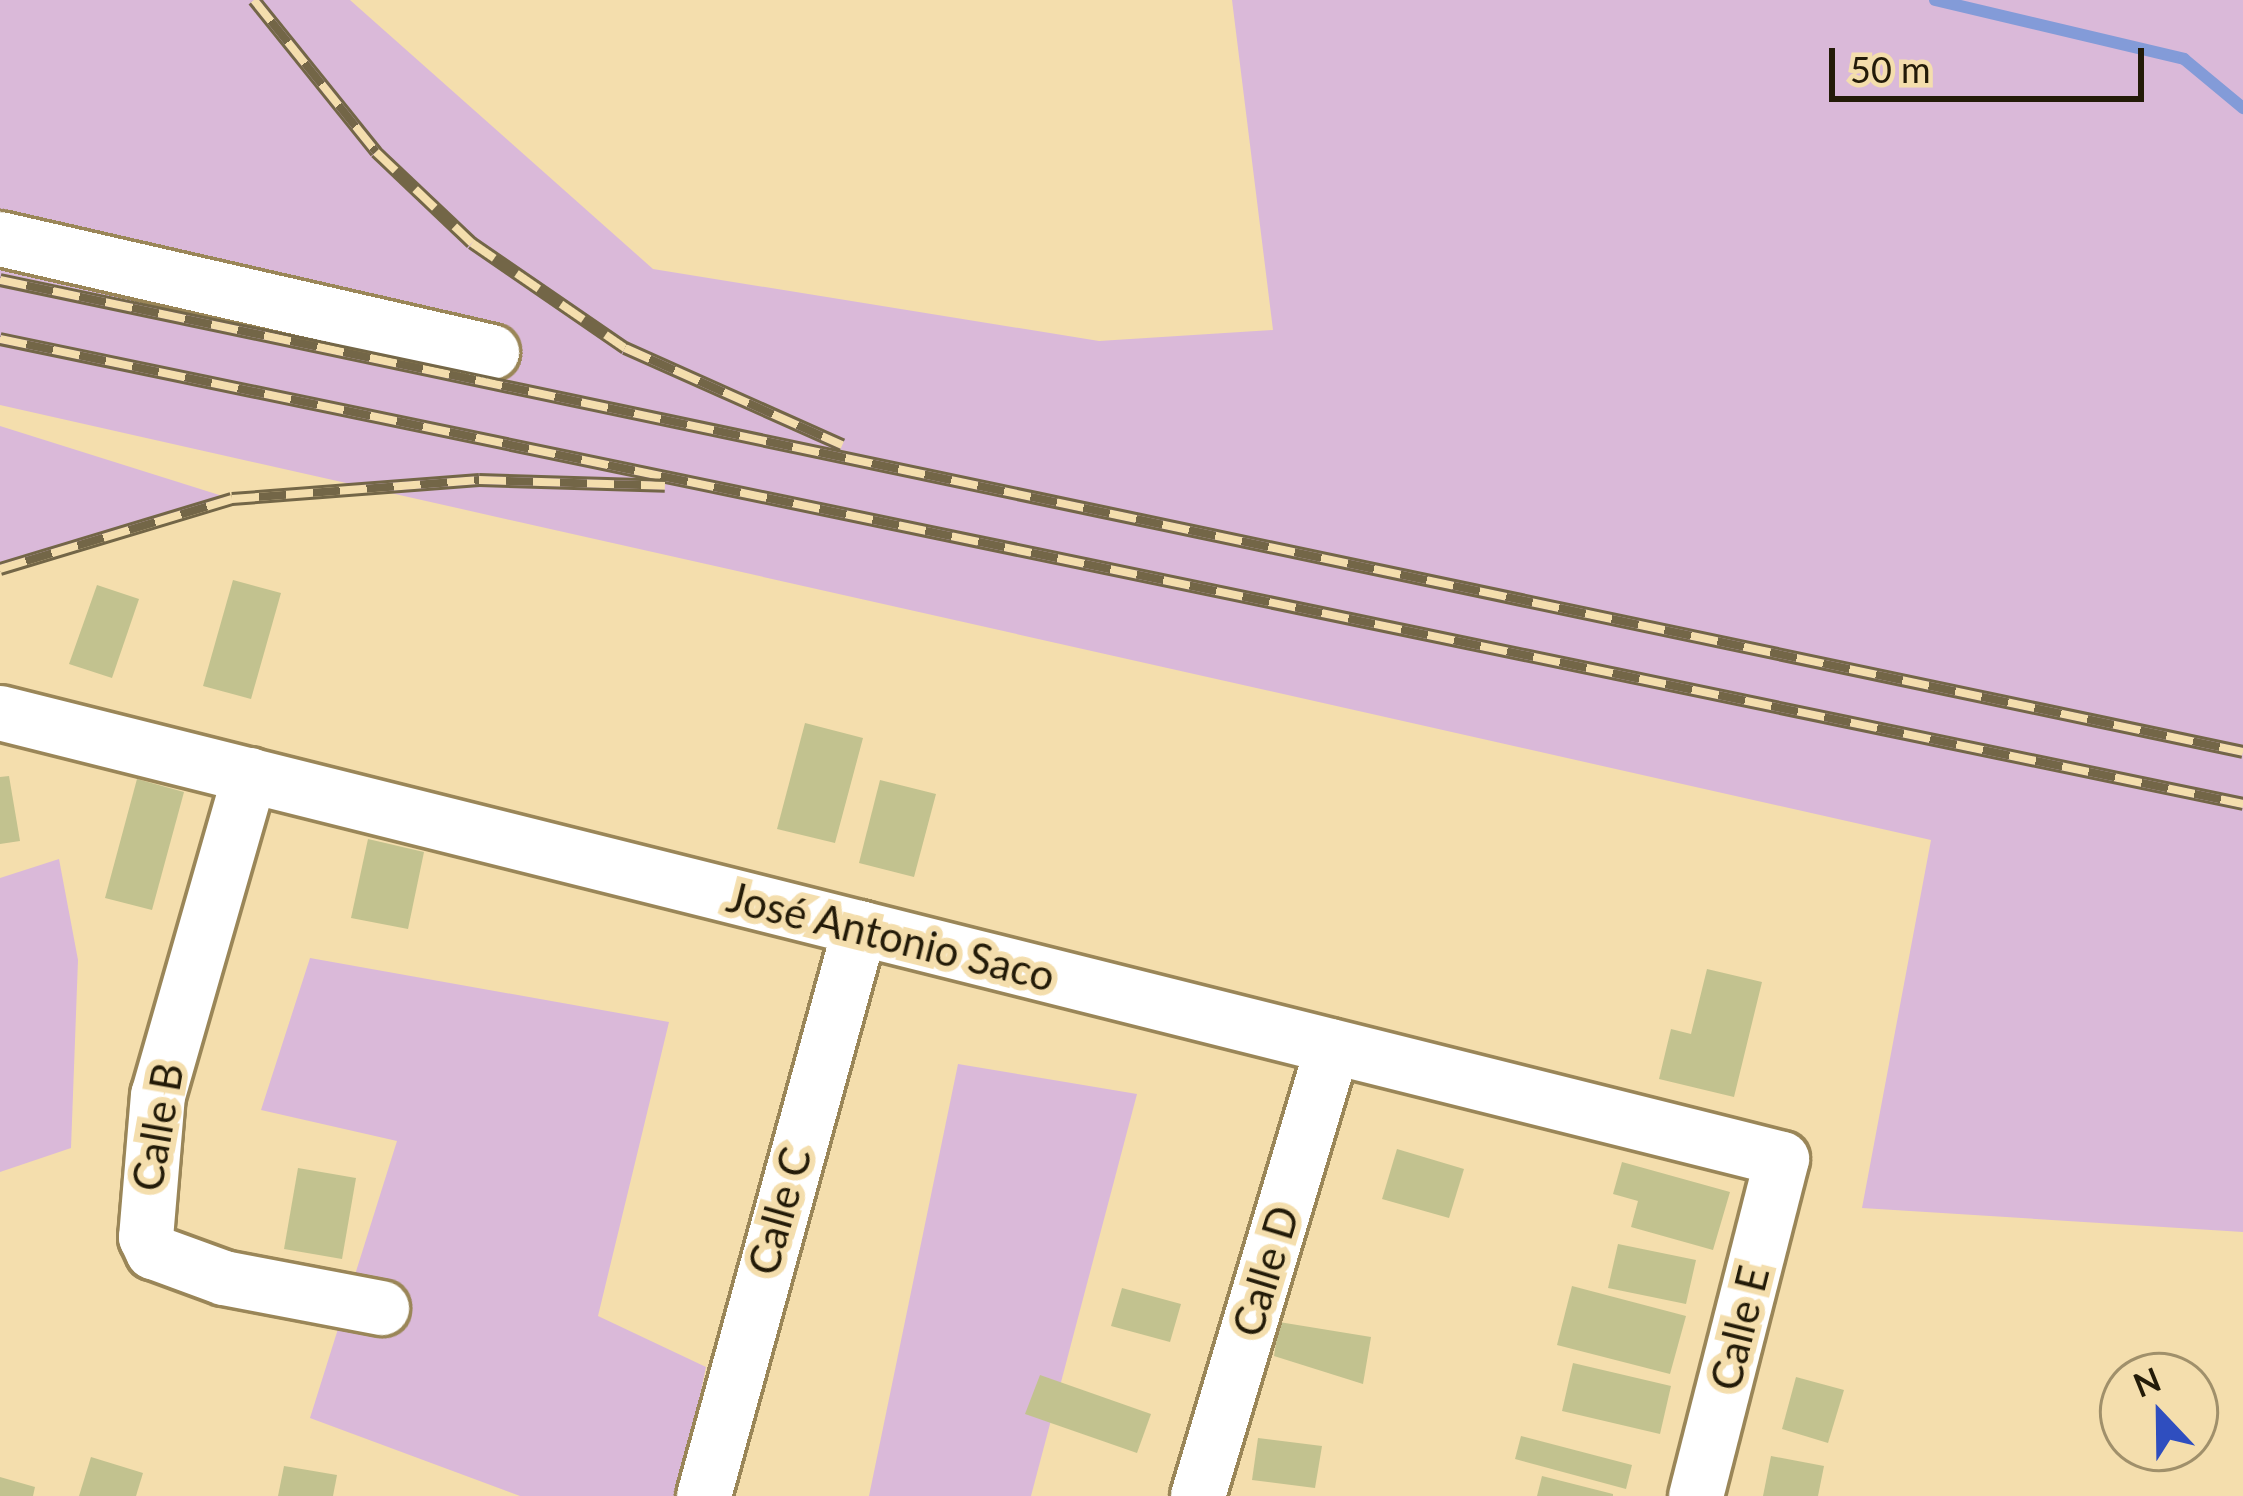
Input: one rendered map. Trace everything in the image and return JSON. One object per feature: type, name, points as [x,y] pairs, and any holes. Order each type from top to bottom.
[{"type":"street","points":[[0,239],[492,352]]},
{"type":"street","name":"José Antonio Saco","points":[[2,714],[1782,1159]]},
{"type":"street","name":"Calle B","points":[[250,775],[158,1095],[146,1237],[153,1252],[224,1278],[382,1308]]},
{"type":"street","name":"Calle C","points":[[704,1496],[860,928]]},
{"type":"street","name":"Calle D","points":[[1198,1496],[1333,1047]]},
{"type":"street","name":"Calle E","points":[[1696,1496],[1782,1159]]},
{"type":"shaded area","points":[[0,0],[350,0],[653,269],[1099,341],[1273,330],[1232,0],[2243,0],[2243,1232],[1862,1208],[1931,840],[0,405]]},
{"type":"shaded area","points":[[0,426],[232,499],[0,569]]},
{"type":"shaded area","points":[[59,859],[78,960],[71,1148],[0,1172],[0,878]]},
{"type":"shaded area","points":[[310,958],[669,1022],[598,1316],[706,1367],[679,1496],[520,1496],[310,1418],[397,1141],[261,1110]]},
{"type":"shaded area","points":[[958,1064],[1137,1094],[1031,1496],[869,1496]]},
{"type":"building","points":[[233,580],[281,593],[251,699],[203,686]]},
{"type":"building","points":[[97,585],[139,599],[112,678],[69,664]]},
{"type":"building","points":[[805,723],[863,738],[835,843],[777,829]]},
{"type":"building","points":[[9,776],[20,841],[0,844],[0,777]]},
{"type":"building","points":[[137,779],[184,792],[152,910],[105,898]]},
{"type":"building","points":[[880,780],[936,794],[914,877],[859,863]]},
{"type":"building","points":[[368,839],[424,852],[408,929],[351,918]]},
{"type":"building","points":[[1707,969],[1762,982],[1734,1097],[1659,1079],[1671,1029],[1691,1034]]},
{"type":"building","points":[[1397,1149],[1464,1169],[1449,1218],[1382,1199]]},
{"type":"building","points":[[1622,1162],[1730,1192],[1713,1250],[1631,1227],[1638,1201],[1613,1194]]},
{"type":"building","points":[[298,1168],[356,1178],[342,1259],[284,1249]]},
{"type":"building","points":[[1618,1244],[1696,1260],[1686,1304],[1608,1288]]},
{"type":"building","points":[[1572,1286],[1686,1316],[1670,1374],[1557,1345]]},
{"type":"building","points":[[1122,1288],[1181,1304],[1170,1342],[1111,1326]]},
{"type":"building","points":[[1279,1322],[1371,1337],[1363,1384],[1274,1356]]},
{"type":"building","points":[[1573,1363],[1671,1386],[1660,1434],[1562,1411]]},
{"type":"building","points":[[1040,1375],[1151,1414],[1137,1453],[1025,1414]]},
{"type":"building","points":[[1796,1377],[1844,1390],[1828,1443],[1782,1429]]},
{"type":"building","points":[[1521,1436],[1632,1465],[1626,1489],[1515,1459]]},
{"type":"building","points":[[1258,1438],[1322,1446],[1315,1488],[1252,1480]]},
{"type":"building","points":[[1771,1456],[1824,1466],[1818,1496],[1763,1496]]},
{"type":"building","points":[[91,1457],[143,1473],[136,1496],[79,1496]]},
{"type":"building","points":[[284,1466],[337,1475],[333,1496],[278,1496]]},
{"type":"building","points":[[1542,1476],[1613,1494],[1613,1496],[1537,1496]]},
{"type":"building","points":[[0,1477],[35,1487],[33,1496],[0,1496]]},
{"type":"waterway","points":[[1935,0],[2184,59],[2243,108]]},
{"type":"railway","points":[[254,0],[376,152],[472,243],[625,348],[842,445]]},
{"type":"railway","points":[[0,280],[2243,752]]},
{"type":"railway","points":[[0,339],[2243,804]]},
{"type":"railway","points":[[0,569],[232,499],[479,480],[665,486]]}]
